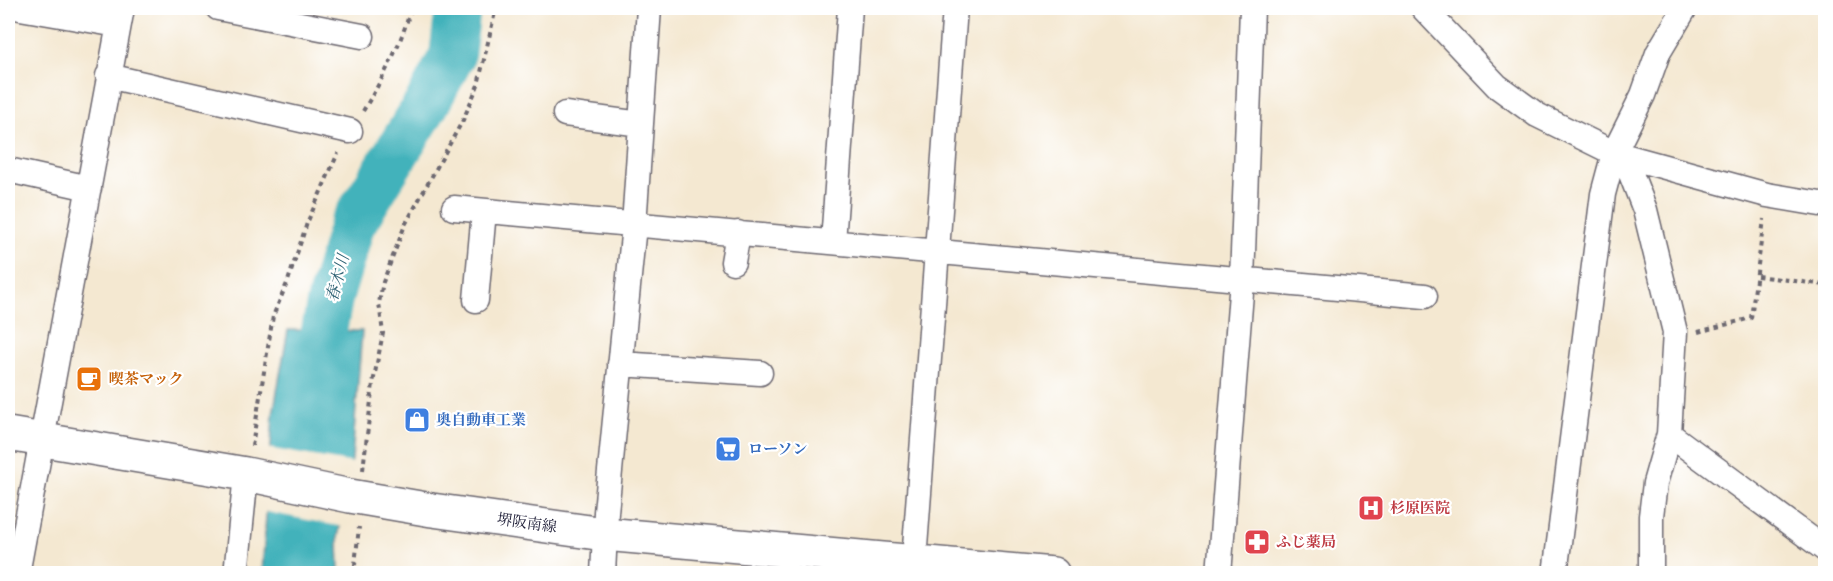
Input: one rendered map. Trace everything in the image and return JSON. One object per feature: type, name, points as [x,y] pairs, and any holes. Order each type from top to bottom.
[{"type":"main road","name":"堺阪南線","points":[[8,434],[42,441],[252,467],[358,497],[432,510],[604,534],[914,568],[1053,573]]},
{"type":"street","points":[[17,573],[120,16],[20,8]]},
{"type":"street","points":[[219,8],[362,36]]},
{"type":"street","points":[[603,573],[604,534],[634,225],[649,8]]},
{"type":"street","points":[[833,242],[850,8]]},
{"type":"street","points":[[914,568],[955,8]]},
{"type":"street","points":[[1219,573],[1242,280],[1252,8]]},
{"type":"street","points":[[1424,8],[1497,86],[1537,115],[1619,154],[1767,195],[1826,205]]},
{"type":"street","points":[[1555,573],[1603,194],[1658,53],[1685,8]]},
{"type":"street","points":[[108,76],[350,131]]},
{"type":"street","points":[[565,114],[641,124]]},
{"type":"street","points":[[1619,154],[1645,210],[1675,332],[1669,434],[1654,483],[1651,573]]},
{"type":"street","points":[[8,170],[89,188]]},
{"type":"street","points":[[454,208],[1425,296]]},
{"type":"street","points":[[476,300],[484,211]]},
{"type":"street","points":[[733,262],[738,234]]},
{"type":"street","points":[[620,364],[760,373]]},
{"type":"street","points":[[1669,434],[1826,550]]},
{"type":"street","points":[[236,573],[252,467]]},
{"type":"path","points":[[252,467],[273,316],[288,281],[307,223],[341,146],[378,86],[398,46],[411,8]]},
{"type":"path","points":[[357,573],[355,565],[358,497],[373,383],[383,333],[379,303],[383,282],[405,225],[458,129],[478,85],[496,8]]},
{"type":"path","points":[[1674,339],[1751,318],[1767,195]]},
{"type":"path","points":[[1756,276],[1826,285]]},
{"type":"water","points":[[288,330],[362,331],[352,459],[338,537],[339,573],[262,574],[273,414]]},
{"type":"pier","points":[[267,448],[354,463],[343,527],[262,511]]},
{"type":"waterway","name":"春木川","points":[[312,394],[330,299],[352,225],[426,105],[452,56],[458,8]]},
{"type":"place","name":"喫茶マック","points":[[89,379]]},
{"type":"place","name":"奥自動車工業","points":[[417,420]]},
{"type":"place","name":"ローソン","points":[[728,449]]},
{"type":"place","name":"杉原医院","points":[[1371,508]]},
{"type":"place","name":"ふじ薬局","points":[[1257,542]]}]
